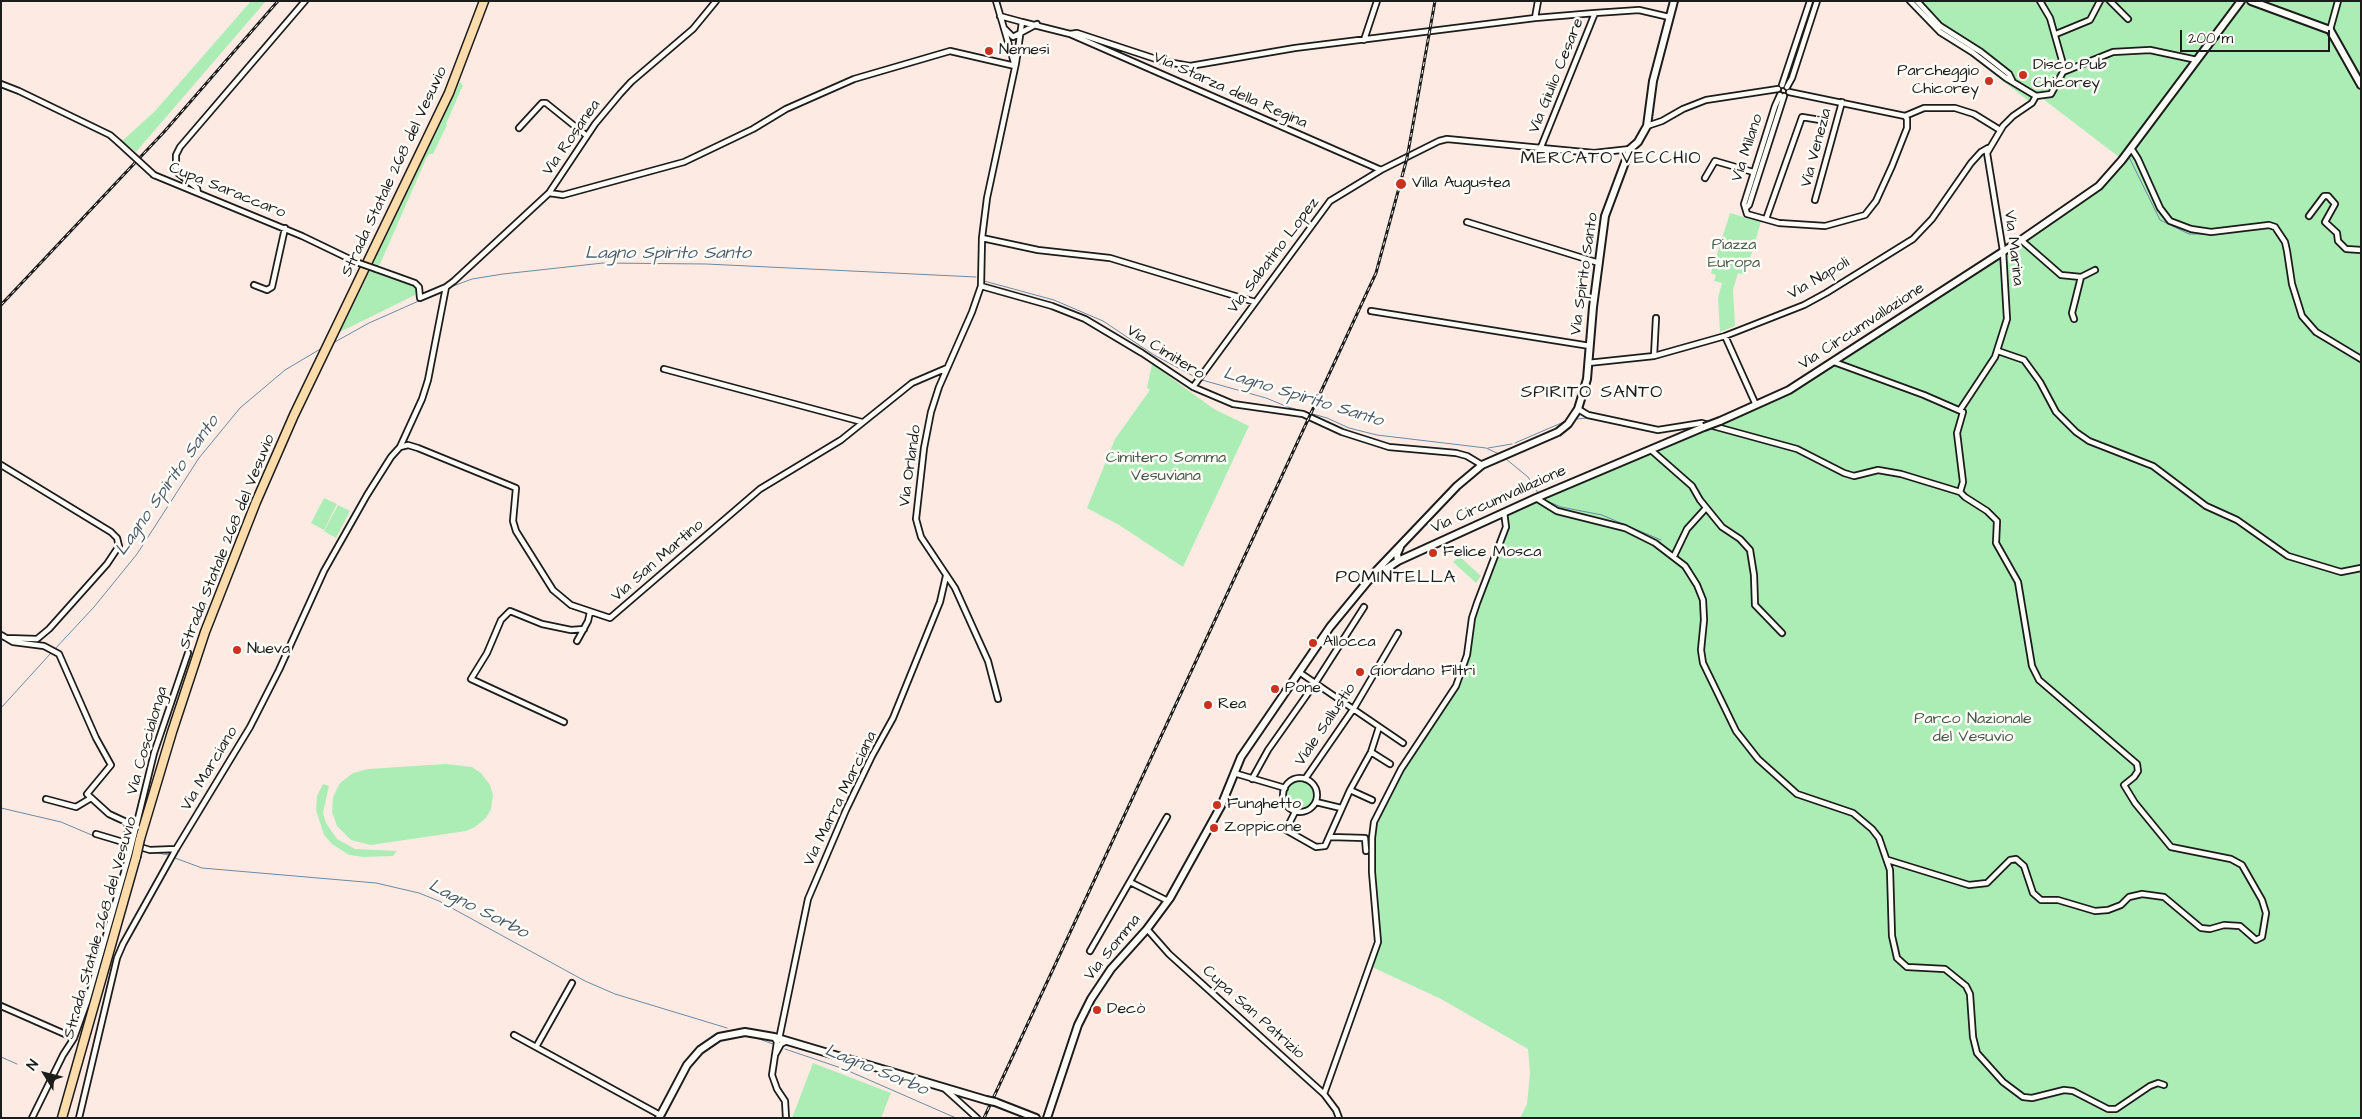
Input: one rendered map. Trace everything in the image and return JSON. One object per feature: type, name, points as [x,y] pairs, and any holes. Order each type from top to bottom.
[{"type":"highway","name":"Strada Statale 268 del Vesuvio","points":[[62,1118],[137,837],[205,632],[256,502],[298,407],[448,93],[484,1]]},
{"type":"main road","points":[[1647,126],[1653,81],[1674,1]]},
{"type":"main road","name":"Via Circumvallazione","points":[[1395,557],[1410,555],[1536,498],[1789,390],[2021,240],[2099,186],[2122,160],[2241,1]]},
{"type":"main road","points":[[2251,1],[2330,30],[2361,85]]},
{"type":"main road","name":"Via Spirito Santo","points":[[1368,581],[1395,557],[1402,544],[1457,486],[1482,465],[1558,432],[1568,424],[1578,409],[1587,378],[1605,216],[1630,149],[1638,142],[1647,126]]},
{"type":"main road","name":"Via Somma","points":[[1047,1118],[1078,1025],[1091,999],[1111,969],[1168,901],[1220,806],[1234,773],[1253,738],[1350,600],[1368,581]]},
{"type":"main road","points":[[660,1116],[687,1065],[706,1045],[734,1033],[754,1033],[995,1102],[1036,1118]]},
{"type":"street","points":[[198,193],[197,188],[178,173],[176,168],[176,155],[180,147],[304,1]]},
{"type":"street","name":"Via Rosanea","points":[[446,287],[549,193],[587,136],[631,82],[693,29],[716,1]]},
{"type":"street","points":[[996,1],[1015,66]]},
{"type":"street","points":[[1364,40],[1377,1]]},
{"type":"street","points":[[1535,18],[1538,1]]},
{"type":"street","points":[[1782,96],[1810,1]]},
{"type":"street","points":[[1782,96],[1784,88],[1792,78],[1818,1]]},
{"type":"street","points":[[1910,1],[1940,32],[1972,52],[2006,78],[2036,96]]},
{"type":"street","points":[[1917,1],[1940,26],[1981,52],[2009,74],[2012,80]]},
{"type":"street","points":[[2040,1],[2050,18],[2056,34],[2063,59],[2063,72],[2113,52],[2150,50],[2197,60]]},
{"type":"street","points":[[2056,34],[2090,20],[2100,1]]},
{"type":"street","points":[[2110,1],[2128,19]]},
{"type":"street","points":[[2330,30],[2338,1]]},
{"type":"street","name":"Via Giulio Cesare","points":[[1364,40],[1535,18],[1595,13],[1639,10],[1669,17]]},
{"type":"street","name":"Via Giulio Cesare","points":[[1541,147],[1595,13]]},
{"type":"street","name":"Via Starza della Regina","points":[[1000,16],[1070,34],[1380,170]]},
{"type":"street","points":[[981,286],[982,238],[988,198],[1022,22]]},
{"type":"street","points":[[1003,27],[1013,37],[1037,24]]},
{"type":"street","name":"Via Starza della Regina","points":[[1070,34],[1077,33],[1162,61],[1190,66],[1295,48],[1364,40]]},
{"type":"street","points":[[549,193],[563,195],[684,162],[753,129],[811,98],[854,79],[897,65],[950,51],[1015,66]]},
{"type":"street","name":"Via Napoli","points":[[1588,363],[1654,356],[1725,336],[1804,305],[1826,294],[1913,239],[1932,219],[1971,163],[1988,148],[2000,130],[2013,116],[2032,104],[2036,96],[2051,94],[2063,72]]},
{"type":"street","name":"Cupa Saraccaro","points":[[1,84],[110,135],[154,175],[286,228],[356,262],[415,283],[419,286],[420,298],[446,287]]},
{"type":"street","name":"Via Venezia","points":[[1647,126],[1706,100],[1784,88],[1905,116]]},
{"type":"street","name":"Via Milano","points":[[1782,96],[1753,172],[1744,204],[1747,214],[1792,225],[1836,224],[1848,218],[1865,215],[1876,201],[1904,137],[1908,122],[1905,116]]},
{"type":"street","name":"Via Milano","points":[[1746,208],[1750,205],[1782,96]]},
{"type":"street","name":"Via Venezia","points":[[1815,200],[1842,102]]},
{"type":"street","points":[[519,128],[542,103],[546,103],[587,136]]},
{"type":"street","points":[[1905,116],[1924,108],[1955,108],[1974,114],[2000,130]]},
{"type":"street","name":"Via Venezia","points":[[1766,219],[1802,117],[1826,121]]},
{"type":"street","name":"Via Sabatino Lopez","points":[[1193,387],[1330,201],[1380,170],[1439,141],[1447,139],[1594,152],[1630,149]]},
{"type":"street","name":"Via Marina","points":[[1960,410],[1998,351],[2007,319],[2002,251],[1987,160],[1988,148]]},
{"type":"street","points":[[2129,150],[2138,159],[2160,208],[2170,221],[2190,229],[2211,232],[2269,225],[2275,227],[2285,242],[2292,284],[2302,316],[2316,332],[2361,359]]},
{"type":"street","points":[[1705,178],[1715,161],[1753,172]]},
{"type":"street","points":[[2309,216],[2324,196],[2328,196],[2335,204],[2325,222],[2337,233],[2338,241],[2346,249],[2361,250]]},
{"type":"street","points":[[1467,222],[1599,263]]},
{"type":"street","points":[[254,285],[267,290],[272,287],[286,228]]},
{"type":"street","points":[[982,238],[1038,250],[1110,258],[1255,302]]},
{"type":"street","points":[[2021,240],[2061,275],[2081,277],[2095,270]]},
{"type":"street","points":[[2074,319],[2072,313],[2081,277]]},
{"type":"street","name":"Via Orlando","points":[[981,286],[972,312],[947,368],[927,426],[916,519],[921,537],[955,588],[988,661],[998,699]]},
{"type":"street","name":"Via Cimitero","points":[[981,286],[1052,306],[1085,319],[1142,353],[1193,387],[1233,404],[1303,414],[1342,432],[1389,448],[1456,453],[1467,456],[1482,465]]},
{"type":"street","name":"Via Marciano","points":[[79,1118],[117,958],[123,944],[176,849],[250,728],[279,670],[324,571],[391,457],[400,447],[422,399],[428,380],[446,287]]},
{"type":"street","name":"Via Spirito Santo","points":[[1371,311],[1590,346]]},
{"type":"street","points":[[1654,356],[1656,318]]},
{"type":"street","points":[[1725,336],[1756,405]]},
{"type":"street","points":[[1998,351],[2024,360],[2056,412],[2076,432],[2089,441],[2153,466],[2206,506],[2237,520],[2288,556],[2342,572],[2361,568]]},
{"type":"street","points":[[1834,362],[1960,410],[1963,416],[1957,433],[1963,482],[1960,492]]},
{"type":"street","name":"Via San Martino","points":[[400,447],[408,445],[418,448],[516,488],[513,521],[525,547],[548,583],[562,599],[590,612],[597,612],[610,618],[760,488],[841,440],[912,383],[947,368]]},
{"type":"street","points":[[664,369],[862,422]]},
{"type":"street","points":[[1578,409],[1588,415],[1658,430],[1702,423],[1797,449],[1844,473],[1854,476],[1878,470],[1901,474],[1960,492],[1987,511],[1997,521],[1996,543],[2018,582],[2032,666],[2039,680],[2137,764],[2138,771],[2124,785],[2135,803],[2171,847],[2231,859],[2242,865],[2262,900],[2266,913],[2262,937],[2256,940],[2240,926],[2224,925],[2210,929],[2201,928],[2164,897],[2142,894],[2129,897],[2121,905],[2108,910],[2095,911],[2058,900],[2041,900],[2033,893],[2024,866],[2016,859],[2010,860],[1987,883],[1968,885],[1888,860]]},
{"type":"street","points":[[1651,450],[1692,486],[1706,508],[1727,532],[1740,539],[1750,550],[1754,575],[1755,605],[1782,633]]},
{"type":"street","points":[[1,465],[111,532],[117,538],[119,546],[101,571],[38,639],[4,636]]},
{"type":"street","points":[[1536,498],[1558,511],[1625,528],[1655,543],[1685,566],[1697,585],[1703,600],[1704,620],[1701,650],[1703,663],[1736,731],[1747,747],[1768,770],[1797,794],[1853,813],[1866,822],[1879,838],[1888,860],[1891,884],[1893,948],[1897,958],[1907,967],[1944,969],[1966,986],[1970,994],[1973,1037],[1977,1053],[2003,1082],[2017,1094],[2032,1098],[2064,1090],[2073,1091],[2108,1109],[2116,1109],[2150,1086],[2158,1083],[2164,1085]]},
{"type":"street","points":[[1674,556],[1687,529],[1706,508]]},
{"type":"street","points":[[1324,1094],[1378,942],[1372,838],[1374,822],[1401,769],[1456,686],[1467,656],[1472,618],[1477,602],[1506,527],[1504,512]]},
{"type":"street","name":"Via Marra Marciana","points":[[786,1118],[785,1101],[777,1090],[772,1068],[777,1042],[776,1038],[808,899],[848,804],[893,718],[940,602],[946,576]]},
{"type":"street","points":[[1252,780],[1287,722],[1316,682],[1364,608]]},
{"type":"street","points":[[564,722],[471,679],[487,653],[501,620],[510,611],[548,625],[571,630],[584,629]]},
{"type":"street","points":[[578,641],[590,612]]},
{"type":"street","name":"Viale Sallustio","points":[[1305,779],[1354,708],[1398,633]]},
{"type":"street","points":[[4,636],[22,645],[44,646],[60,654],[89,723],[111,765],[87,792],[109,814],[137,827]]},
{"type":"street","name":"Via Coscialonga","points":[[137,837],[137,827],[154,754],[188,653]]},
{"type":"street","points":[[1299,672],[1354,708],[1403,744]]},
{"type":"street","points":[[1295,812],[1286,830],[1316,847],[1325,846],[1341,808],[1371,752],[1379,727]]},
{"type":"street","points":[[1371,752],[1390,764]]},
{"type":"street","points":[[1234,773],[1252,780],[1285,788]]},
{"type":"street","points":[[1305,779],[1314,786],[1316,802],[1305,812],[1295,812],[1290,809],[1284,800],[1285,788],[1291,781],[1305,779]]},
{"type":"street","points":[[1350,790],[1372,800]]},
{"type":"street","points":[[46,799],[76,807],[91,798]]},
{"type":"street","points":[[1316,802],[1341,808]]},
{"type":"street","points":[[1090,951],[1167,817]]},
{"type":"street","points":[[125,843],[130,823]]},
{"type":"street","points":[[96,834],[150,850],[176,849]]},
{"type":"street","points":[[1330,836],[1365,838],[1366,851]]},
{"type":"street","points":[[32,1118],[58,1064],[74,1038],[132,856]]},
{"type":"street","points":[[1130,882],[1168,901]]},
{"type":"street","name":"Cupa San Patrizio","points":[[1146,929],[1169,954],[1324,1094],[1336,1110],[1338,1118]]},
{"type":"street","points":[[536,1047],[572,983]]},
{"type":"street","points":[[1,1006],[74,1038]]},
{"type":"street","points":[[514,1035],[660,1116]]},
{"type":"street","points":[[775,1055],[781,1044],[787,1041]]},
{"type":"street","points":[[944,1088],[977,1118]]},
{"type":"green space","points":[[251,1],[266,1],[136,152],[122,141],[155,111]]},
{"type":"green space","name":"Parco Nazionale del Vesuvio","points":[[1908,1],[2361,1],[2361,1118],[1520,1118],[1527,1104],[1530,1073],[1528,1049],[1441,999],[1370,966],[1377,942],[1368,857],[1374,819],[1401,767],[1444,704],[1460,676],[1469,641],[1471,612],[1513,505],[1793,386],[2018,239],[2097,184],[2119,157],[2043,99],[2030,102],[1935,29]]},
{"type":"green space","points":[[460,82],[463,85],[447,125],[433,154],[429,154],[426,159],[380,264],[378,267],[372,266]]},
{"type":"green space","name":"Piazza Europa","points":[[1730,213],[1761,222],[1745,275],[1738,273],[1733,290],[1735,326],[1720,332],[1718,298],[1722,283],[1714,281],[1716,275],[1711,273]]},
{"type":"green space","points":[[371,269],[413,283],[417,288],[415,295],[340,332]]},
{"type":"green space","name":"Cimitero Somma Vesuviana","points":[[1152,364],[1214,409],[1249,426],[1183,567],[1119,525],[1087,508],[1115,439],[1150,390],[1147,388]]},
{"type":"green space","points":[[324,498],[337,504],[324,530],[311,523]]},
{"type":"green space","points":[[338,505],[350,511],[336,538],[324,531]]},
{"type":"green space","points":[[1459,556],[1481,576],[1476,583],[1453,562]]},
{"type":"green space","points":[[446,764],[472,767],[481,773],[490,785],[493,795],[491,809],[486,818],[475,827],[466,831],[371,845],[351,840],[337,826],[332,812],[333,797],[340,783],[353,773],[368,769]]},
{"type":"green space","points":[[1300,781],[1310,785],[1314,795],[1310,805],[1300,809],[1290,805],[1286,795],[1290,785]]},
{"type":"green space","points":[[323,784],[329,786],[323,813],[326,823],[337,839],[355,849],[397,851],[393,856],[364,857],[349,855],[332,844],[324,835],[316,810],[317,796]]},
{"type":"green space","points":[[813,1063],[891,1093],[881,1118],[792,1118]]},
{"type":"waterway","points":[[2129,157],[2160,220],[2189,234],[2215,234]]},
{"type":"waterway","name":"Lagno Spirito Santo","points":[[448,288],[472,279],[603,263],[706,264],[976,277]]},
{"type":"waterway","name":"Lagno Spirito Santo","points":[[984,281],[1054,300],[1103,321],[1154,355],[1197,378]]},
{"type":"waterway","name":"Lagno Spirito Santo","points":[[333,343],[369,323],[421,300]]},
{"type":"waterway","name":"Lagno Spirito Santo","points":[[54,650],[94,607],[137,554],[199,458],[240,408],[285,370],[322,348]]},
{"type":"waterway","name":"Lagno Spirito Santo","points":[[1202,380],[1266,398],[1288,407],[1327,418],[1349,428],[1377,435],[1486,448],[1499,454]]},
{"type":"waterway","points":[[1577,419],[1587,418]]},
{"type":"waterway","points":[[1515,443],[1566,421]]},
{"type":"waterway","points":[[1488,448],[1512,444]]},
{"type":"waterway","points":[[1506,459],[1528,477],[1538,493]]},
{"type":"waterway","points":[[1542,499],[1561,507],[1602,515],[1661,540]]},
{"type":"waterway","name":"Lagno Spirito Santo","points":[[1,708],[51,653]]},
{"type":"waterway","name":"Lagno Sorbo","points":[[1,808],[61,822],[129,848]]},
{"type":"waterway","name":"Lagno Sorbo","points":[[140,850],[169,855]]},
{"type":"waterway","name":"Lagno Sorbo","points":[[175,858],[202,868],[376,883],[419,893],[439,901],[585,981],[615,994],[727,1028]]},
{"type":"waterway","name":"Lagno Sorbo","points":[[748,1035],[773,1044]]},
{"type":"waterway","name":"Lagno Sorbo","points":[[785,1049],[844,1069],[956,1118]]},
{"type":"waterway","points":[[1,1057],[17,1064]]},
{"type":"railway","points":[[1,305],[164,132],[278,1]]},
{"type":"railway","points":[[984,1118],[1376,273],[1407,158],[1435,1]]},
{"type":"place","name":"Nemesi","points":[[989,51]]},
{"type":"place","name":"Disco Pub Chicorey","points":[[2023,75]]},
{"type":"place","name":"Parcheggio Chicorey","points":[[1989,81]]},
{"type":"place","name":"Villa Augustea","points":[[1401,184]]},
{"type":"place","name":"Felice Mosca","points":[[1433,553]]},
{"type":"place","name":"Allocca","points":[[1313,643]]},
{"type":"place","name":"Nueva","points":[[237,650]]},
{"type":"place","name":"Giordano Filtri","points":[[1360,672]]},
{"type":"place","name":"Pone","points":[[1275,689]]},
{"type":"place","name":"Rea","points":[[1208,705]]},
{"type":"place","name":"Funghetto","points":[[1217,805]]},
{"type":"place","name":"Zoppicone","points":[[1214,828]]},
{"type":"place","name":"Decò","points":[[1097,1010]]},
{"type":"district","name":"MERCATO VECCHIO","points":[[1611,159]]},
{"type":"district","name":"SPIRITO SANTO","points":[[1592,393]]},
{"type":"district","name":"POMINTELLA","points":[[1396,578]]}]
